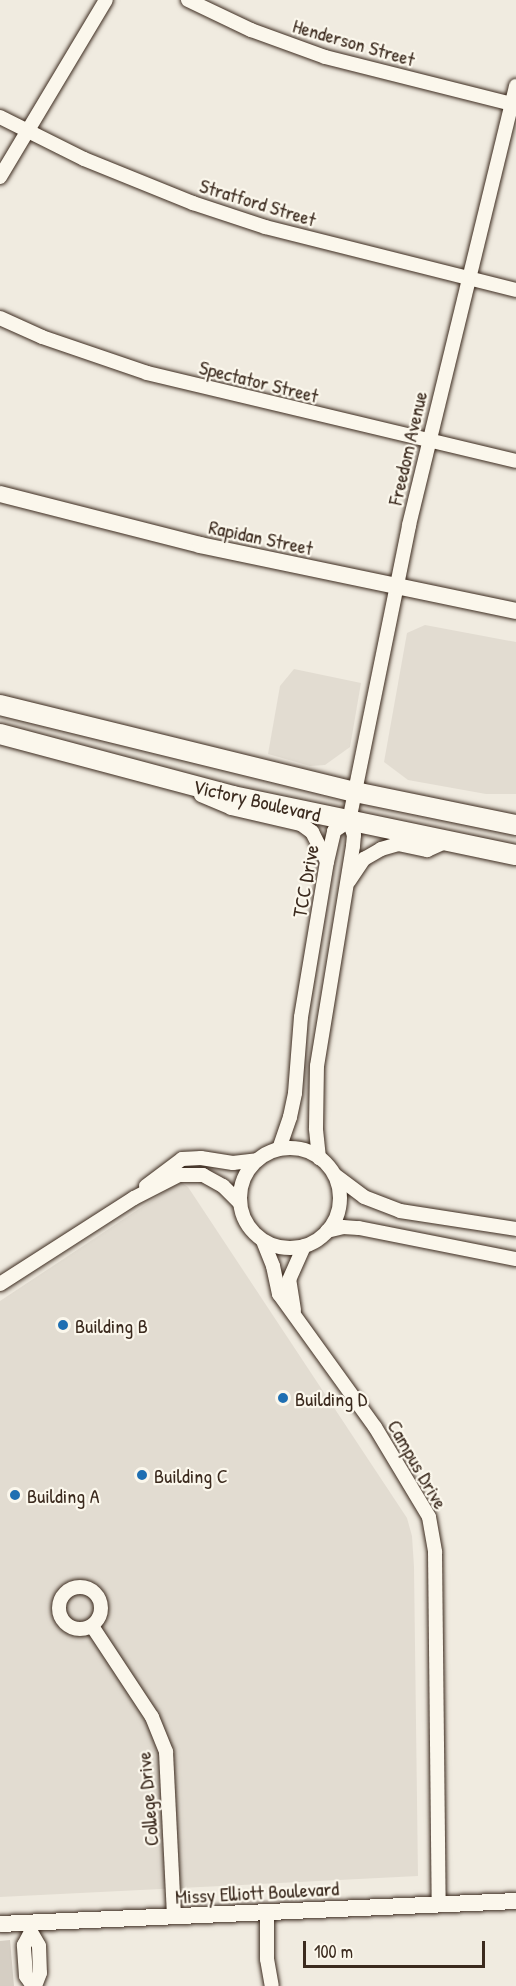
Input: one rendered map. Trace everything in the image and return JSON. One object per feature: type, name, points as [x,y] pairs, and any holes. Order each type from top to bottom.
[{"type":"main road","name":"Victory Boulevard","points":[[0,705],[356,792],[516,825]]},
{"type":"main road","name":"Victory Boulevard","points":[[0,734],[166,779],[445,842],[516,855]]},
{"type":"street","points":[[0,177],[106,0]]},
{"type":"street","name":"Henderson Street","points":[[188,0],[301,50],[514,104]]},
{"type":"street","name":"Freedom Avenue","points":[[349,821],[428,441],[514,104],[516,86]]},
{"type":"street","name":"Stratford Street","points":[[0,117],[123,176],[193,203],[265,227],[516,290]]},
{"type":"street","name":"Spectator Street","points":[[0,318],[52,341],[147,373],[516,461]]},
{"type":"street","name":"Rapidan Street","points":[[0,494],[200,545],[396,588],[516,611]]},
{"type":"street","points":[[166,779],[231,808],[301,824],[312,832],[322,846],[327,861]]},
{"type":"street","name":"TCC Drive","points":[[279,1149],[295,1093],[301,1017],[327,861],[334,831],[349,821],[354,835],[317,1066],[316,1128],[320,1158]]},
{"type":"street","points":[[347,883],[364,860],[381,849],[399,844],[427,850],[445,842]]},
{"type":"street","points":[[134,1198],[162,1171],[182,1159],[201,1158],[233,1163],[257,1160],[279,1149],[293,1148],[310,1152],[320,1158],[335,1175],[364,1197],[400,1211],[516,1229]]},
{"type":"street","points":[[257,1160],[248,1170],[240,1186],[239,1202],[247,1224],[263,1241],[278,1247],[303,1246],[327,1231],[339,1209],[340,1192],[335,1175]]},
{"type":"street","points":[[0,1284],[134,1198],[178,1175],[202,1175],[223,1186],[239,1202]]},
{"type":"street","points":[[327,1231],[343,1227],[359,1228],[516,1259]]},
{"type":"street","name":"Campus Drive","points":[[263,1241],[273,1266],[279,1294],[294,1312],[310,1341],[375,1427],[429,1517],[435,1552],[439,1905]]},
{"type":"street","name":"Campus Drive","points":[[294,1312],[289,1280],[303,1246]]},
{"type":"street","name":"College Drive","points":[[92,1626],[152,1718],[166,1752],[174,1917]]},
{"type":"street","name":"Missy Elliott Boulevard","points":[[0,1924],[31,1928],[174,1917],[516,1901]]},
{"type":"street","points":[[267,1912],[267,1959],[272,1986]]},
{"type":"street","points":[[31,1928],[39,1946],[40,1973],[34,1986]]},
{"type":"shaded area","points":[[425,625],[516,642],[516,794],[486,794],[408,780],[384,762],[407,633]]},
{"type":"shaded area","points":[[294,669],[361,683],[350,747],[325,765],[310,766],[268,754],[280,686]]},
{"type":"shaded area","points":[[182,1183],[188,1187],[407,1518],[412,1536],[414,1567],[418,1876],[0,1897],[0,1301],[175,1185]]},
{"type":"shaded area","points":[[10,1940],[14,1986],[0,1986],[0,1941]]},
{"type":"place","name":"Building B","points":[[63,1325]]},
{"type":"place","name":"Building D","points":[[283,1398]]},
{"type":"place","name":"Building C","points":[[142,1475]]},
{"type":"place","name":"Building A","points":[[15,1495]]}]
